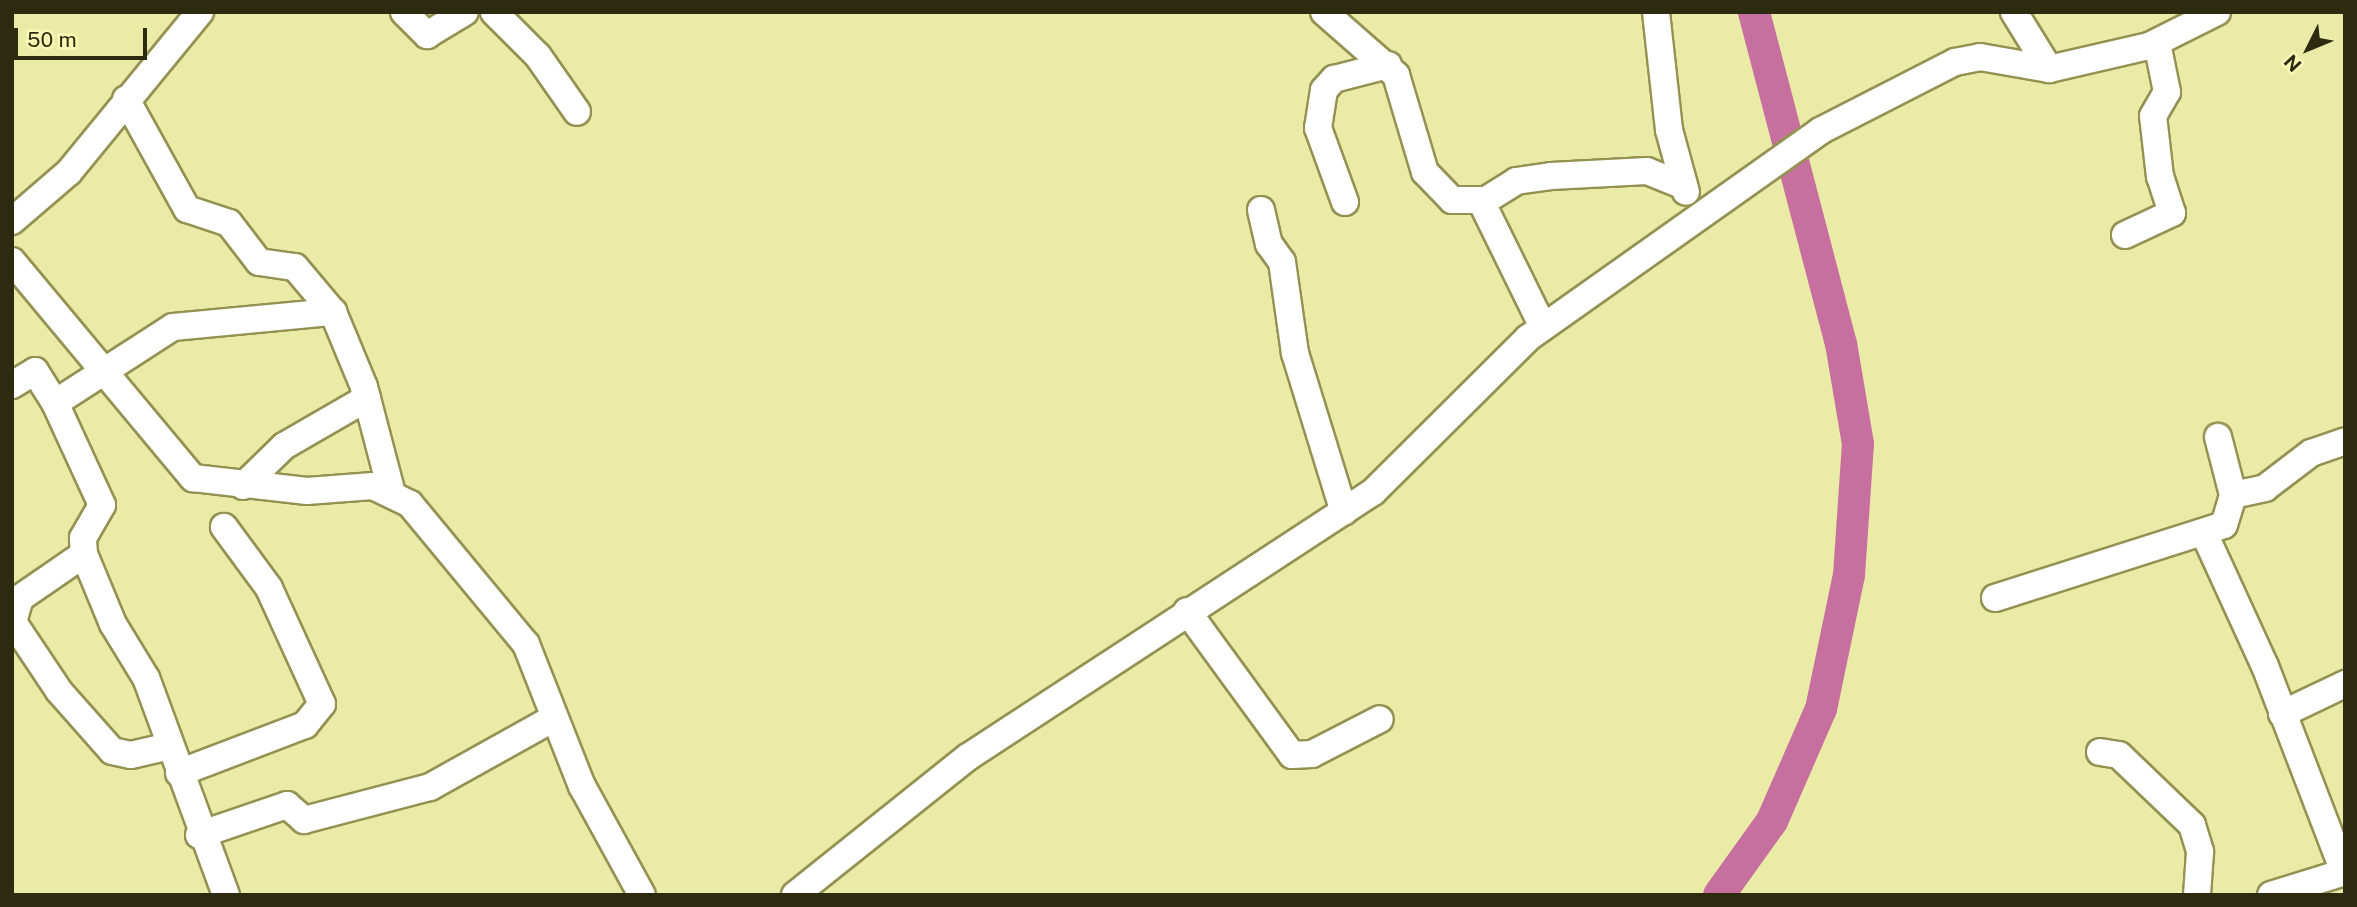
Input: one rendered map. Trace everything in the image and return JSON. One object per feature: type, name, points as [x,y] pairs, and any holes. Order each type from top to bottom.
[{"type":"street","points":[[12,221],[69,172],[126,99],[200,12]]},
{"type":"street","points":[[404,12],[427,35],[465,12]]},
{"type":"street","points":[[494,12],[538,56],[577,112]]},
{"type":"street","points":[[1324,12],[1388,65],[1404,90],[1430,180],[1452,200],[1481,201],[1516,181],[1550,176],[1647,172],[1684,187]]},
{"type":"street","points":[[1656,12],[1668,120],[1692,218]]},
{"type":"street","points":[[2014,12],[2049,69]]},
{"type":"street","points":[[795,895],[968,757],[1187,611],[1344,512],[1386,481],[1543,327],[1692,218],[1820,131],[1955,62],[1980,57],[2049,69],[2157,43],[2217,12]]},
{"type":"street","points":[[2125,235],[2172,213],[2158,169],[2153,116],[2167,92],[2157,43]]},
{"type":"street","points":[[1345,202],[1320,135],[1321,99],[1334,79],[1388,65]]},
{"type":"street","points":[[126,99],[187,209],[229,223],[259,262],[295,267],[333,312],[367,398],[391,490],[460,557],[508,617],[536,664],[554,718],[582,786],[642,895]]},
{"type":"street","points":[[1481,201],[1543,327]]},
{"type":"street","points":[[1261,210],[1269,244],[1282,262],[1295,354],[1344,512]]},
{"type":"street","points":[[12,261],[178,466],[211,484],[391,490]]},
{"type":"street","points":[[55,403],[100,369],[173,327],[200,320],[333,312]]},
{"type":"street","points":[[12,385],[35,371],[55,403],[102,505],[83,538],[84,554],[113,624],[146,678],[199,835],[226,895]]},
{"type":"street","points":[[243,486],[284,446],[367,398]]},
{"type":"street","points":[[1994,598],[2204,533],[2229,520],[2233,495],[2218,437]]},
{"type":"street","points":[[2233,495],[2264,488],[2311,453],[2345,441]]},
{"type":"street","points":[[179,773],[305,725],[322,704],[269,588],[224,527]]},
{"type":"street","points":[[2204,533],[2282,714],[2338,879],[2271,895]]},
{"type":"street","points":[[84,554],[20,598],[13,622],[59,691],[112,751],[131,755],[170,746]]},
{"type":"street","points":[[1187,611],[1292,755],[1312,754],[1380,719]]},
{"type":"street","points":[[2282,714],[2345,684]]},
{"type":"street","points":[[199,835],[287,805],[304,820],[430,787],[554,718]]},
{"type":"street","points":[[2100,752],[2119,755],[2192,825],[2199,841],[2197,895]]},
{"type":"waterway","points":[[1719,895],[1772,821],[1821,709],[1849,575],[1858,444],[1841,344],[1754,12]]}]
